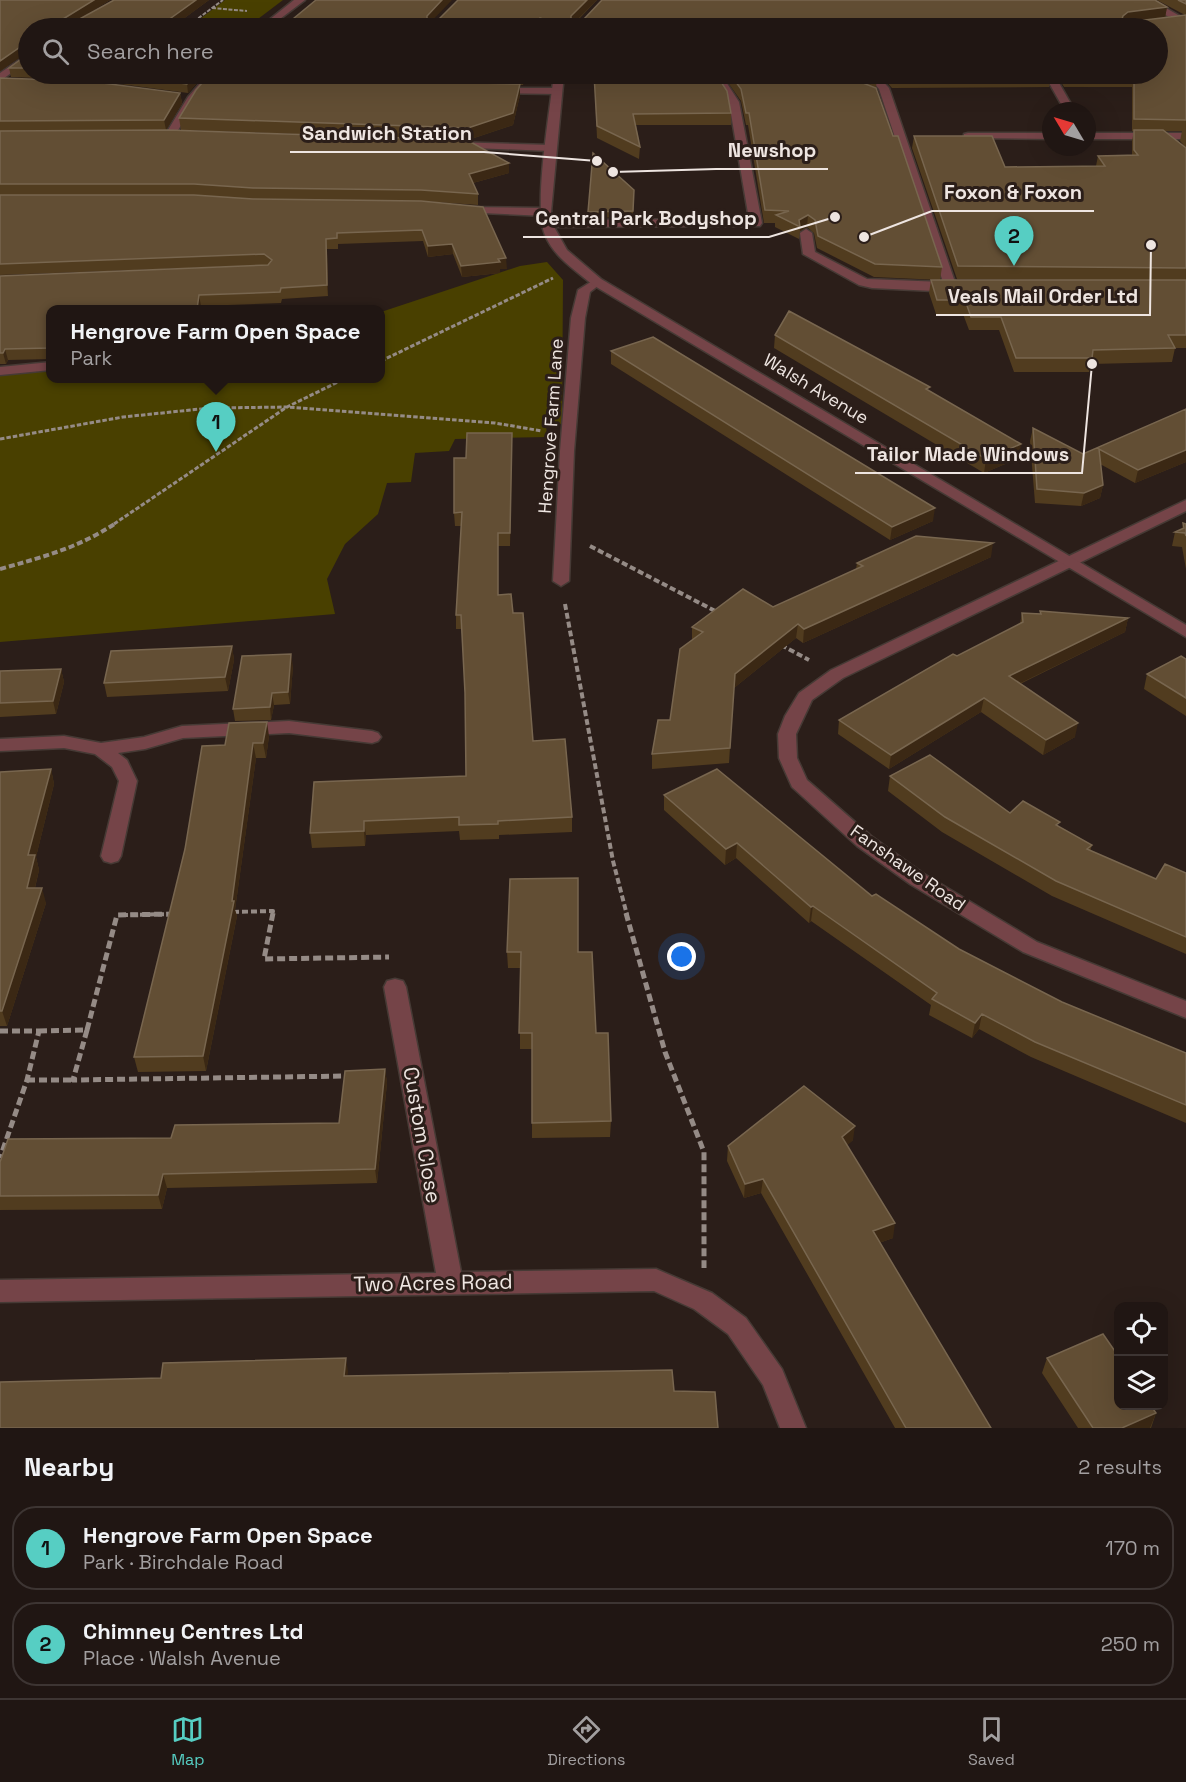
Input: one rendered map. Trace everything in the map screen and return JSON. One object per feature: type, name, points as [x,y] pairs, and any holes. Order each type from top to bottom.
[{"type":"street","points":[[276,18],[300,0]]},
{"type":"street","points":[[1145,0],[1184,20]]},
{"type":"street","points":[[1168,23],[1184,20]]},
{"type":"street","points":[[4,81],[18,67]]},
{"type":"street","points":[[170,135],[192,99],[205,84]]},
{"type":"street","points":[[488,90],[535,84]]},
{"type":"street","points":[[545,218],[549,148],[558,84]]},
{"type":"street","points":[[448,209],[545,218],[756,223],[734,102],[722,84]]},
{"type":"street","points":[[806,233],[809,254],[863,282],[934,287],[956,285],[906,136],[880,84]]},
{"type":"street","points":[[1055,84],[1065,102]]},
{"type":"street","points":[[181,98],[192,99]]},
{"type":"street","points":[[960,136],[1042,136]]},
{"type":"street","points":[[1096,136],[1186,136]]},
{"type":"street","points":[[1164,136],[1175,147]]},
{"type":"street","points":[[436,144],[549,148]]},
{"type":"street","name":"Walsh Avenue","points":[[545,218],[561,253],[597,282],[1186,632]]},
{"type":"street","name":"Hengrove Farm Lane","points":[[561,581],[578,318],[584,290],[597,282]]},
{"type":"street","points":[[0,371],[46,366]]},
{"type":"street","name":"Fanshawe Road","points":[[1186,505],[837,674],[806,697],[794,716],[787,734],[788,758],[799,783],[864,842],[917,879],[1030,948],[1186,1010]]},
{"type":"street","points":[[0,745],[63,741],[101,749],[145,743],[182,732],[289,727],[372,737]]},
{"type":"street","points":[[101,749],[120,764],[128,781],[111,856]]},
{"type":"street","name":"Custom Close","points":[[395,987],[450,1283]]},
{"type":"street","name":"Two Acres Road","points":[[0,1291],[656,1280],[703,1301],[737,1326],[773,1378],[793,1428]]},
{"type":"path","points":[[199,18],[223,0]]},
{"type":"path","points":[[385,359],[578,266]]},
{"type":"path","points":[[0,569],[62,552],[96,536],[287,407],[336,383]]},
{"type":"path","points":[[0,439],[123,417],[210,408],[287,407],[495,423],[540,431],[569,430]]},
{"type":"path","points":[[563,532],[721,614]]},
{"type":"path","points":[[561,581],[613,861],[638,960],[665,1052],[704,1152],[703,1301]]},
{"type":"path","points":[[774,641],[837,674]]},
{"type":"path","points":[[225,912],[273,911],[264,959],[392,957],[395,987]]},
{"type":"path","points":[[73,1080],[117,915],[177,914]]},
{"type":"path","points":[[0,1031],[87,1030]]},
{"type":"path","points":[[0,1158],[27,1080],[39,1031]]},
{"type":"path","points":[[27,1080],[353,1076]]},
{"type":"shaded area","points":[[225,0],[283,0],[259,18],[201,18]]},
{"type":"shaded area","points":[[547,262],[563,280],[562,424],[546,424],[547,437],[455,439],[449,451],[415,453],[411,482],[387,483],[378,514],[345,544],[327,579],[335,614],[0,642],[0,372],[46,367],[46,383],[385,383],[385,311],[520,266]]},
{"type":"building","points":[[0,0],[94,0],[65,18],[18,18],[18,49],[0,61]]},
{"type":"building","points":[[114,0],[196,0],[171,18],[81,18]]},
{"type":"building","points":[[316,0],[442,0],[427,18],[294,18]]},
{"type":"building","points":[[458,0],[587,0],[571,18],[440,18]]},
{"type":"building","points":[[602,0],[1155,0],[1167,7],[1128,12],[1122,18],[585,18]]},
{"type":"building","points":[[1186,15],[1186,120],[1134,119],[1134,84],[1168,84],[1168,18],[1161,18]]},
{"type":"building","points":[[18,61],[18,68],[9,68]]},
{"type":"building","points":[[0,78],[18,79],[18,84],[110,84],[180,93],[164,120],[0,121]]},
{"type":"building","points":[[201,84],[520,84],[513,113],[468,128],[179,118]]},
{"type":"building","points":[[595,84],[722,84],[727,91],[731,113],[633,114],[640,147],[597,126]]},
{"type":"building","points":[[737,84],[866,84],[876,88],[893,136],[898,136],[942,267],[875,264],[818,236],[815,220],[808,215],[799,220],[800,227],[776,215],[789,211],[765,210],[749,113],[746,113],[741,89]]},
{"type":"building","points":[[168,130],[467,140],[509,163],[469,174],[478,194],[421,190],[253,188],[194,184],[0,184],[0,131]]},
{"type":"building","points":[[1134,130],[1163,130],[1186,148],[1186,268],[958,266],[914,136],[992,136],[1005,167],[1105,166],[1098,156],[1138,155],[1134,150]]},
{"type":"building","points":[[593,153],[634,190],[633,211],[588,212]]},
{"type":"building","points":[[0,195],[194,195],[253,199],[421,201],[483,207],[506,258],[498,259],[500,262],[461,266],[452,244],[428,246],[422,230],[337,233],[337,238],[326,239],[327,285],[281,288],[280,292],[199,295],[198,305],[46,305],[46,348],[5,349],[3,353],[0,353],[0,276],[268,265],[272,260],[264,254],[0,264]]},
{"type":"building","points":[[931,280],[1186,280],[1186,335],[1168,335],[1175,348],[1093,350],[1092,358],[1016,358],[1001,317],[971,317],[965,300],[937,300]]},
{"type":"building","points":[[789,311],[930,387],[926,389],[1021,444],[986,459],[775,335]]},
{"type":"building","points":[[653,337],[935,508],[892,527],[611,351]]},
{"type":"building","points":[[1186,409],[1186,450],[1138,470],[1099,449],[1103,485],[1084,493],[1037,489],[1033,428],[1083,454]]},
{"type":"building","points":[[467,433],[512,433],[510,533],[498,533],[498,595],[511,594],[513,613],[523,613],[533,741],[565,739],[572,817],[459,825],[459,817],[364,821],[364,831],[310,833],[314,782],[466,776],[461,615],[456,615],[462,512],[454,513],[454,458],[466,458]]},
{"type":"building","points":[[1183,523],[1186,524],[1186,536],[1185,533],[1175,532],[1184,528]]},
{"type":"building","points":[[916,536],[993,543],[804,629],[798,624],[735,674],[730,748],[652,754],[658,720],[670,720],[680,649],[703,632],[692,627],[743,589],[773,607],[863,566],[857,563]]},
{"type":"building","points":[[1040,611],[1128,618],[1009,676],[1078,723],[1046,740],[984,698],[891,755],[839,720],[953,654],[957,656],[1023,622],[1022,613],[1041,614]]},
{"type":"building","points":[[232,646],[225,677],[104,683],[111,651]]},
{"type":"building","points":[[291,654],[288,692],[272,693],[270,707],[233,709],[242,656]]},
{"type":"building","points":[[1181,656],[1186,659],[1186,698],[1147,674]]},
{"type":"building","points":[[61,669],[53,701],[0,703],[0,671]]},
{"type":"building","points":[[267,722],[263,743],[253,743],[232,901],[234,901],[203,1056],[134,1057],[185,849],[202,746],[225,745],[229,723]]},
{"type":"building","points":[[930,755],[1010,813],[1023,801],[1060,822],[1056,825],[1092,845],[1087,849],[1156,879],[1165,864],[1186,873],[1186,937],[1056,881],[945,817],[890,776]]},
{"type":"building","points":[[51,769],[28,855],[35,855],[27,888],[42,888],[2,1011],[0,1011],[0,772]]},
{"type":"building","points":[[717,769],[872,896],[876,894],[959,949],[1062,1002],[1186,1053],[1186,1105],[1035,1042],[982,1014],[975,1023],[932,999],[937,993],[813,906],[811,907],[737,843],[726,849],[664,795]]},
{"type":"building","points":[[578,878],[578,952],[592,952],[596,1033],[608,1033],[611,1121],[532,1123],[532,1033],[519,1033],[521,952],[507,952],[510,879]]},
{"type":"building","points":[[385,1069],[375,1169],[163,1174],[158,1195],[0,1196],[0,1162],[8,1139],[171,1138],[175,1125],[339,1123],[345,1071]]},
{"type":"building","points":[[804,1086],[855,1126],[842,1137],[895,1223],[873,1231],[991,1428],[906,1428],[763,1179],[745,1184],[728,1146]]},
{"type":"building","points":[[1103,1334],[1114,1350],[1114,1410],[1154,1410],[1156,1413],[1122,1428],[1093,1428],[1047,1358]]},
{"type":"building","points":[[346,1358],[344,1376],[672,1370],[674,1391],[715,1392],[718,1428],[0,1428],[0,1382],[161,1378],[163,1363]]},
{"type":"place","name":"Sandwich Station","points":[[597,161]]},
{"type":"place","name":"Newshop","points":[[613,172]]},
{"type":"place","name":"Central Park Bodyshop","points":[[835,217]]},
{"type":"place","name":"Foxon & Foxon","points":[[864,237]]},
{"type":"place","name":"Veals Mail Order Ltd","points":[[1151,245]]},
{"type":"place","name":"Chimney Centres Ltd","points":[[1014,266]]},
{"type":"place","name":"Tailor Made Windows","points":[[1092,364]]},
{"type":"place","name":"Hengrove Farm Open Space","points":[[216,452]]}]
